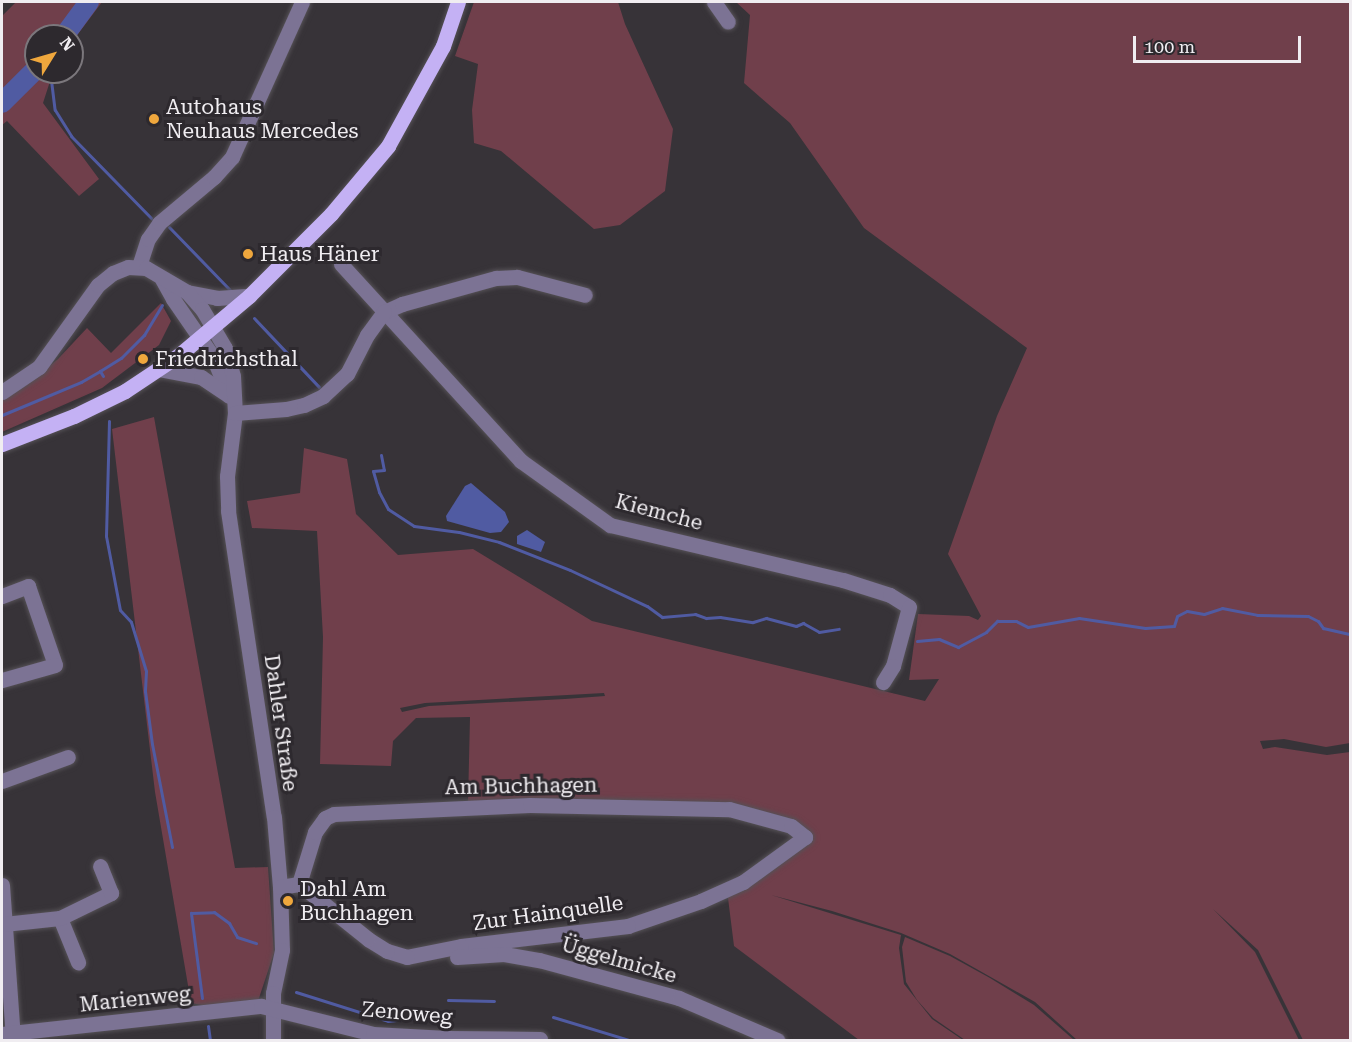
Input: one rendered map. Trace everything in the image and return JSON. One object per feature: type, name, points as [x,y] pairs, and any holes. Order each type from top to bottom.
[{"type":"main road","points":[[2,444],[96,406],[158,369],[214,328],[249,296],[331,214],[388,146],[443,46],[458,2]]},
{"type":"street","points":[[139,266],[148,239],[159,223],[214,177],[232,157],[302,2]]},
{"type":"street","points":[[714,2],[728,22]]},
{"type":"street","name":"Kiemche","points":[[341,264],[521,461],[610,525],[843,580],[890,595],[909,607],[893,666],[883,682]]},
{"type":"street","points":[[2,392],[39,367],[105,279],[120,269],[139,266],[187,291],[217,298],[249,296]]},
{"type":"street","points":[[235,413],[286,409],[304,405],[323,396],[346,374],[367,335],[384,312],[402,304],[517,277],[585,295]]},
{"type":"street","name":"Dahler Straße","points":[[162,279],[173,300],[213,357],[235,413]]},
{"type":"street","name":"Dahler Straße","points":[[187,291],[214,328],[230,364],[235,413],[227,476],[228,512],[269,783],[280,887],[282,950],[273,993],[273,1041]]},
{"type":"street","points":[[158,369],[201,377],[230,397]]},
{"type":"street","points":[[2,596],[28,586],[55,665],[2,680]]},
{"type":"street","points":[[2,781],[68,757]]},
{"type":"street","name":"Am Buchhagen","points":[[299,884],[315,832],[325,818],[334,814],[530,805],[718,808],[791,826],[805,837]]},
{"type":"street","name":"Zur Hainquelle","points":[[407,957],[461,946],[628,926],[701,901],[743,882],[805,837]]},
{"type":"street","points":[[4,924],[60,918],[111,893],[100,866]]},
{"type":"street","points":[[280,887],[299,884],[368,939],[387,951],[407,957]]},
{"type":"street","points":[[2,885],[9,1036]]},
{"type":"street","points":[[60,918],[78,962]]},
{"type":"street","name":"Üggelmicke","points":[[407,957],[422,962],[469,955],[504,954],[538,960],[679,998],[777,1041]]},
{"type":"street","name":"Marienweg","points":[[9,1036],[261,1006],[273,1009]]},
{"type":"street","name":"Zenoweg","points":[[273,1009],[373,1034],[540,1040]]},
{"type":"shaded area","points":[[16,2],[102,2],[84,26],[84,24],[24,24],[24,84],[49,84],[43,103],[99,179],[79,196],[7,121],[2,125],[2,16]]},
{"type":"shaded area","points":[[474,2],[618,2],[625,24],[673,129],[665,191],[620,225],[594,229],[501,151],[474,143],[472,110],[478,64],[455,56]]},
{"type":"shaded area","points":[[736,2],[1350,2],[1350,743],[1326,747],[1284,739],[1260,741],[1263,749],[1275,747],[1327,755],[1350,752],[1350,1040],[1303,1040],[1258,950],[1213,909],[1255,952],[1299,1040],[1077,1040],[1035,1002],[950,954],[901,933],[771,895],[901,935],[899,948],[904,984],[932,1019],[963,1040],[859,1040],[734,946],[727,890],[807,838],[729,806],[468,803],[470,717],[416,718],[393,741],[391,766],[320,764],[323,637],[317,531],[252,528],[247,501],[300,493],[304,448],[347,459],[356,514],[398,555],[473,549],[592,621],[925,701],[939,679],[909,680],[918,614],[969,616],[978,620],[981,616],[948,554],[997,416],[1027,348],[864,228],[790,123],[744,83],[750,15]],"holes":[[[604,693],[605,696],[429,706],[402,712],[400,708],[425,703]]]},
{"type":"shaded area","points":[[161,303],[171,321],[159,345],[102,388],[2,432],[2,397],[25,386],[58,359],[87,328],[111,353]]},
{"type":"shaded area","points":[[154,417],[235,868],[268,867],[274,953],[258,1001],[207,1006],[191,1003],[155,792],[112,429]]},
{"type":"shaded area","points":[[905,937],[950,956],[990,978],[1034,1005],[1074,1040],[965,1040],[933,1018],[917,1000],[906,982],[902,947]]},
{"type":"water","points":[[471,483],[505,512],[509,522],[501,532],[490,533],[447,521],[446,516],[465,486]]},
{"type":"water","points":[[527,530],[545,542],[541,552],[517,544],[517,536]]},
{"type":"waterway","points":[[73,24],[89,2]]},
{"type":"waterway","points":[[2,103],[24,81]]},
{"type":"waterway","points":[[52,84],[55,110],[71,136],[151,218]]},
{"type":"waterway","points":[[169,227],[230,290]]},
{"type":"waterway","points":[[103,376],[100,371],[121,358],[144,335],[162,305]]},
{"type":"waterway","points":[[254,318],[319,387]]},
{"type":"waterway","points":[[2,415],[81,382],[100,371]]},
{"type":"waterway","points":[[109,421],[106,536],[120,610],[131,622],[146,671],[145,691],[152,744],[172,847]]},
{"type":"waterway","points":[[381,455],[384,470],[373,471],[379,492],[388,509],[414,526],[459,532],[499,542],[570,570],[647,606],[662,617],[695,614],[706,618],[720,617],[753,622],[766,618],[796,626],[803,623],[819,632],[839,629]]},
{"type":"waterway","points":[[917,641],[939,639],[958,647],[986,632],[997,621],[1016,621],[1028,627],[1079,618],[1145,628],[1174,626],[1177,616],[1187,611],[1204,614],[1222,608],[1257,615],[1308,616],[1318,621],[1323,628],[1350,634]]},
{"type":"waterway","points":[[202,998],[191,913],[214,912],[229,923],[237,937],[256,943]]},
{"type":"waterway","points":[[296,992],[388,1021],[423,1017]]},
{"type":"waterway","points":[[448,1000],[494,1001]]},
{"type":"waterway","points":[[553,1017],[629,1040]]},
{"type":"waterway","points":[[208,1026],[210,1040]]},
{"type":"place","name":"Autohaus Neuhaus Mercedes","points":[[154,119]]},
{"type":"place","name":"Haus Häner","points":[[248,254]]},
{"type":"place","name":"Friedrichsthal","points":[[143,359]]},
{"type":"place","name":"Dahl Am Buchhagen","points":[[288,901]]}]
